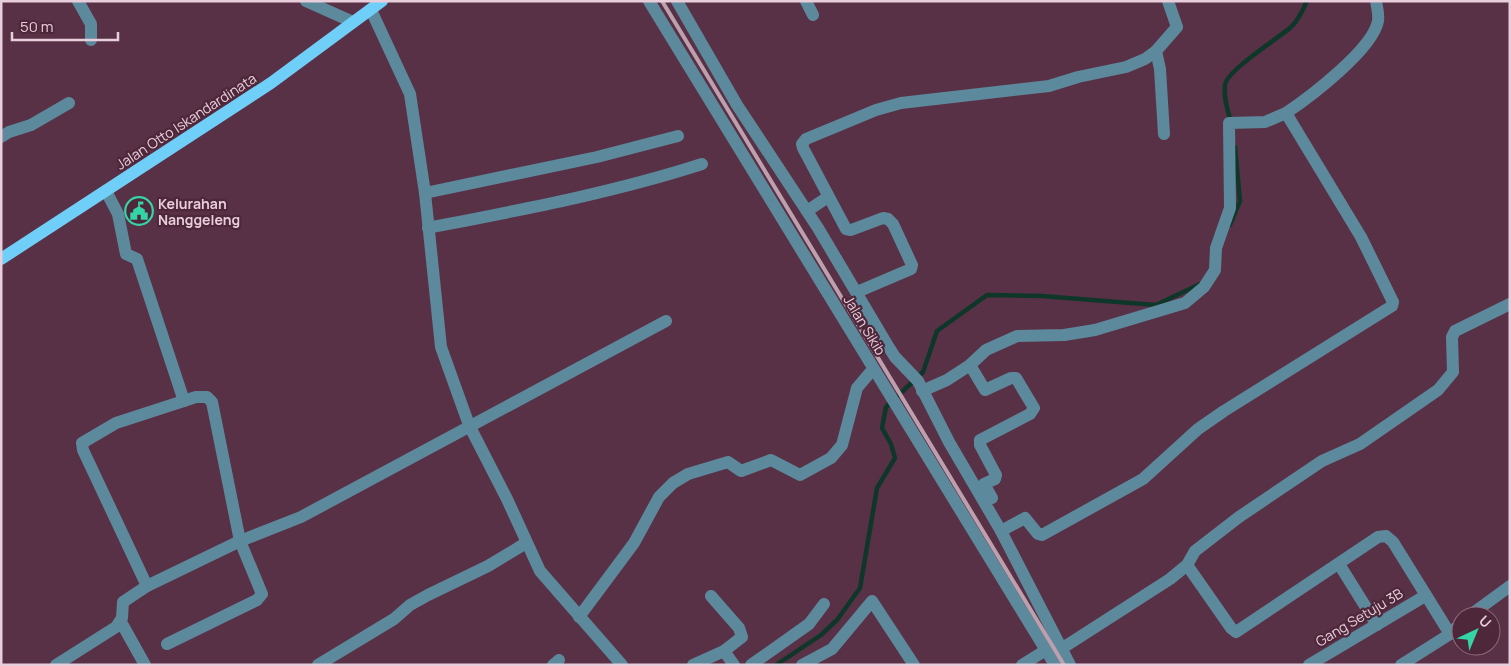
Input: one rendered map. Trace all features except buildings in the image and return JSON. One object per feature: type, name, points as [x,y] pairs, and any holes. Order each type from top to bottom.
[{"type":"main road","name":"Jalan Otto Iskandardinata","points":[[1,259],[271,83],[382,1]]},
{"type":"street","points":[[78,1],[91,24],[91,40]]},
{"type":"street","points":[[306,1],[353,22]]},
{"type":"street","name":"Jalan Sikib","points":[[649,1],[1054,665]]},
{"type":"street","points":[[676,1],[737,105],[807,211],[888,346],[920,386],[1001,531],[1070,665]]},
{"type":"street","points":[[806,1],[813,15]]},
{"type":"street","points":[[857,292],[911,269],[912,265],[893,224],[888,219],[883,218],[848,230],[828,197],[803,148],[804,141],[809,137],[876,110],[901,103],[1050,86],[1078,77],[1126,67],[1145,59],[1156,51],[1177,27],[1168,1]]},
{"type":"street","points":[[920,386],[947,380],[970,365],[986,350],[1017,336],[1079,333],[1184,303],[1204,287],[1215,270],[1216,248],[1230,208],[1232,122],[1266,122],[1286,113],[1302,102],[1365,48],[1379,20],[1376,1]]},
{"type":"street","points":[[371,10],[410,94],[425,192],[441,347],[469,426],[544,576],[622,665]]},
{"type":"street","points":[[1156,51],[1160,69],[1164,134]]},
{"type":"street","points":[[1,137],[9,132],[31,125],[69,103]]},
{"type":"street","points":[[1001,531],[1026,518],[1038,534],[1042,535],[1143,479],[1198,429],[1224,410],[1392,306],[1393,302],[1361,237],[1286,113]]},
{"type":"street","points":[[425,192],[597,157],[678,136]]},
{"type":"street","points":[[428,228],[559,203],[639,184],[702,164]]},
{"type":"street","points":[[106,191],[118,214],[126,254],[137,259],[184,401]]},
{"type":"street","points":[[807,211],[828,197]]},
{"type":"street","points":[[1061,649],[1170,579],[1187,565],[1195,551],[1239,517],[1322,461],[1360,444],[1438,390],[1453,372],[1452,337],[1455,331],[1510,304]]},
{"type":"street","points":[[145,665],[121,622],[123,602],[147,586],[240,541],[300,517],[666,321]]},
{"type":"street","points":[[970,365],[986,390],[1011,378],[1016,378],[1034,408],[1030,414],[980,440],[980,445],[996,475],[995,479],[984,484],[998,509]]},
{"type":"street","points":[[579,617],[634,543],[659,497],[673,483],[688,474],[728,462],[741,471],[771,460],[800,475],[830,458],[842,445],[857,388],[873,369]]},
{"type":"street","points":[[147,586],[82,445],[85,440],[116,423],[202,396],[212,402],[240,541],[260,585],[262,594],[261,598],[167,644]]},
{"type":"street","points":[[1187,565],[1232,630],[1236,632],[1378,537],[1386,536],[1393,542],[1450,634],[1402,665]]},
{"type":"street","points":[[318,665],[394,619],[410,605],[428,594],[488,566],[526,543]]},
{"type":"street","points":[[1339,564],[1377,625]]},
{"type":"street","points":[[1483,606],[1510,586]]},
{"type":"street","points":[[693,665],[724,651],[739,640],[742,634],[711,596]]},
{"type":"street","name":"Gang Setuju 3B","points":[[1309,665],[1425,596]]},
{"type":"street","points":[[802,665],[832,649],[872,601],[914,665]]},
{"type":"street","points":[[751,665],[809,624],[824,604]]},
{"type":"street","points":[[56,665],[107,634],[121,622]]},
{"type":"street","points":[[1022,665],[1046,650]]},
{"type":"street","points":[[724,651],[734,665]]},
{"type":"waterway","points":[[1231,122],[1225,94],[1225,85],[1228,79],[1234,71],[1294,25],[1307,1]]},
{"type":"waterway","points":[[1230,225],[1240,201],[1235,147]]},
{"type":"waterway","points":[[776,665],[821,635],[837,620],[860,588],[877,488],[895,458],[891,444],[882,428],[886,407],[923,372],[937,331],[987,295],[1042,296],[1156,305],[1200,284]]},
{"type":"railway","points":[[662,1],[1064,665]]},
{"type":"place","name":"Kelurahan Nanggeleng","points":[[139,211]]}]
